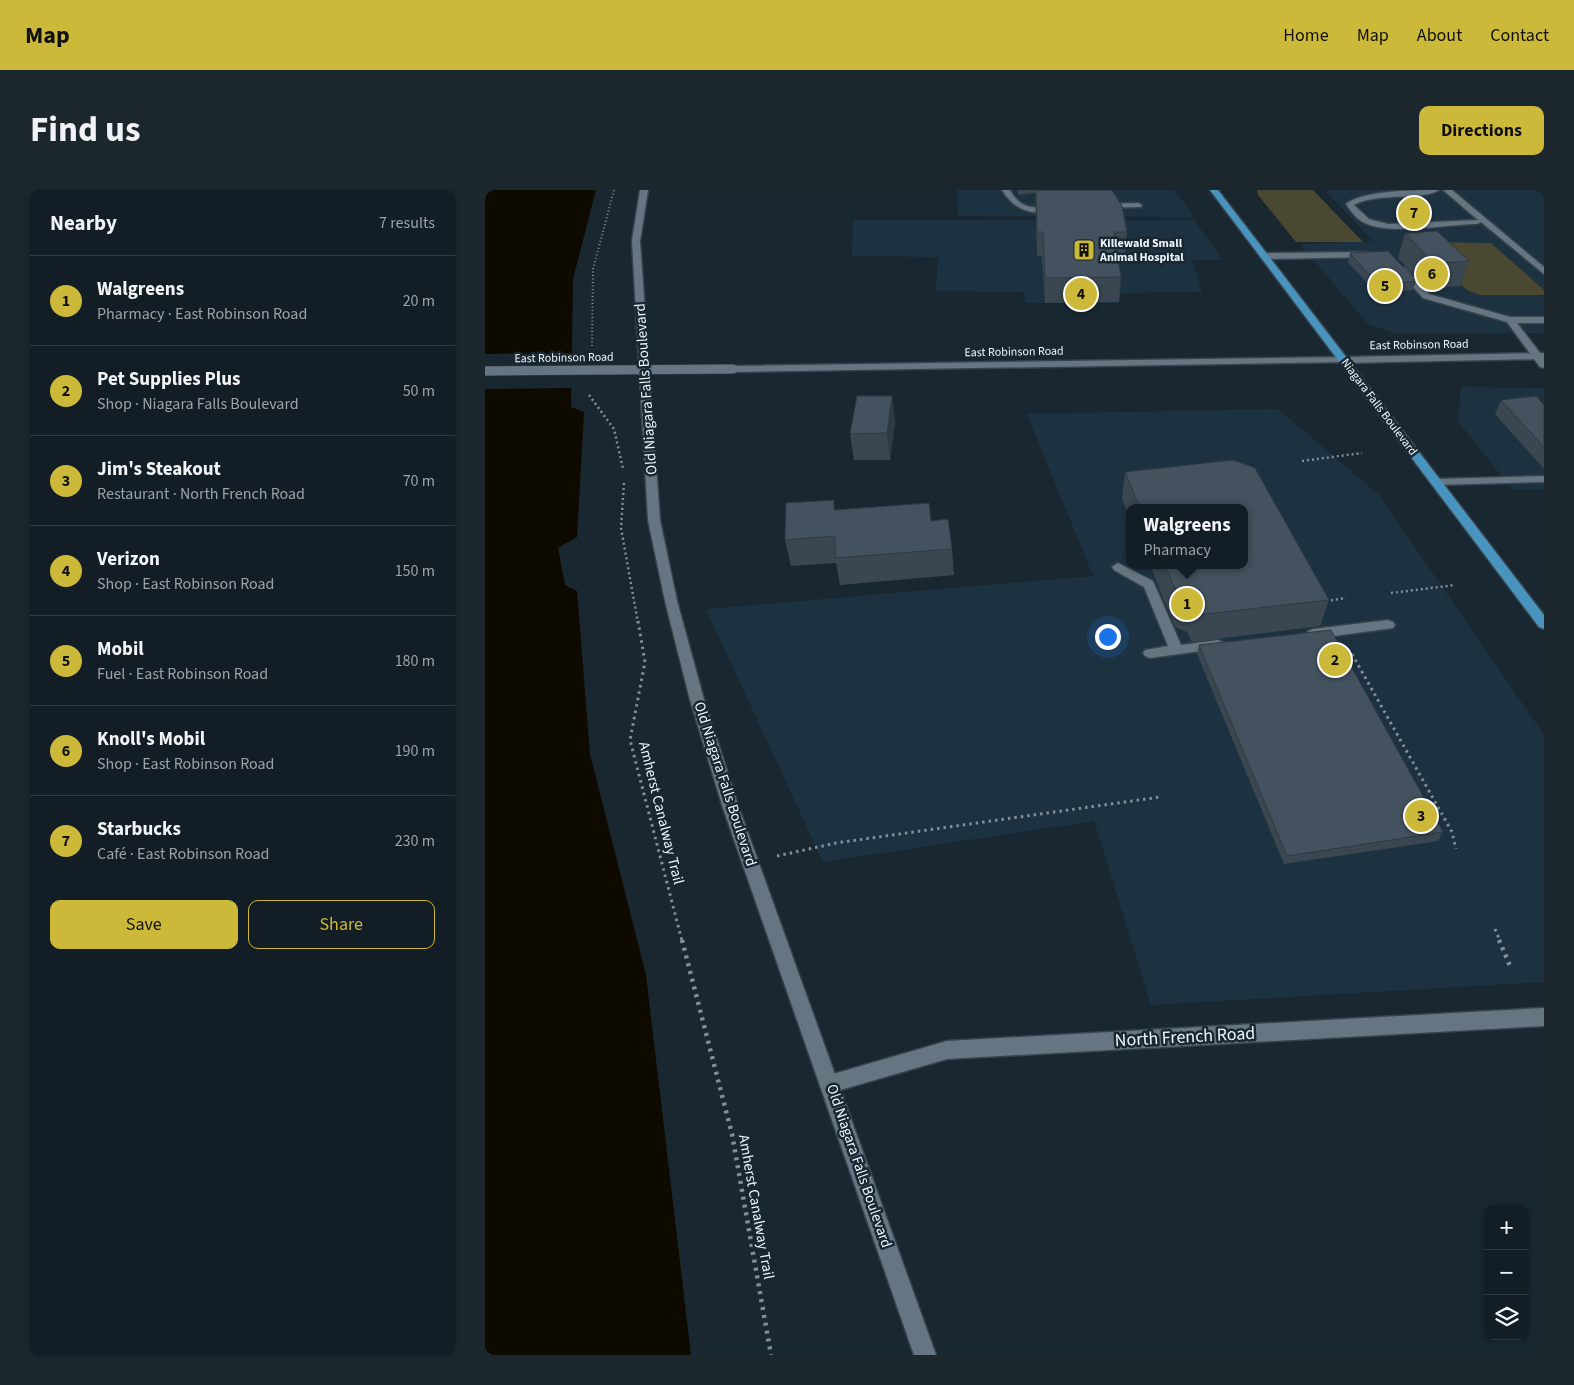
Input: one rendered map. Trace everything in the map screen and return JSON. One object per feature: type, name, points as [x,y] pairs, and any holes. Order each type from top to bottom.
[{"type":"main road","name":"Niagara Falls Boulevard","points":[[1214,190],[1544,624]]},
{"type":"street","name":"Old Niagara Falls Boulevard","points":[[644,190],[637,240],[654,520],[671,601],[696,696],[728,799],[925,1355]]},
{"type":"street","points":[[1006,190],[1010,200],[1022,207],[1042,210],[1062,209]]},
{"type":"street","points":[[1435,190],[1360,198],[1350,204],[1365,220],[1380,226],[1462,220],[1477,222]]},
{"type":"street","points":[[1447,190],[1544,271]]},
{"type":"street","points":[[1089,207],[1139,205]]},
{"type":"street","points":[[1264,256],[1379,255]]},
{"type":"street","points":[[1395,262],[1426,296],[1510,320],[1544,320]]},
{"type":"street","points":[[1510,320],[1542,359]]},
{"type":"street","name":"East Robinson Road","points":[[485,371],[1542,359]]},
{"type":"street","points":[[1436,482],[1544,479]]},
{"type":"street","points":[[1118,567],[1149,584],[1176,650]]},
{"type":"street","points":[[1298,635],[1388,625]]},
{"type":"street","points":[[1150,653],[1232,643]]},
{"type":"street","name":"North French Road","points":[[830,1084],[947,1050],[1544,1017]]},
{"type":"path","points":[[591,356],[593,269],[614,190]]},
{"type":"path","name":"Amherst Canalway Trail","points":[[589,386],[589,395],[614,429],[625,475],[621,528],[645,662],[630,740],[733,1134],[771,1355]]},
{"type":"path","points":[[1302,461],[1362,453]]},
{"type":"path","points":[[1391,593],[1455,585]]},
{"type":"path","points":[[1322,601],[1346,598]]},
{"type":"path","points":[[1347,645],[1452,832],[1456,849]]},
{"type":"path","points":[[774,857],[836,843],[1160,797]]},
{"type":"path","points":[[1495,929],[1510,966]]},
{"type":"shaded area","points":[[485,190],[596,190],[573,279],[571,407],[584,412],[577,537],[558,548],[565,585],[577,591],[590,754],[646,975],[691,1355],[485,1355]]},
{"type":"shaded area","points":[[957,190],[1174,190],[1195,217],[958,216]]},
{"type":"shaded area","points":[[1257,190],[1313,190],[1363,242],[1296,242],[1258,195]]},
{"type":"shaded area","points":[[1325,190],[1544,190],[1544,333],[1397,334],[1368,324],[1300,244],[1373,241]]},
{"type":"shaded area","points":[[853,220],[1194,220],[1223,260],[1192,260],[1202,292],[1119,293],[1120,303],[1025,303],[1024,292],[936,291],[938,257],[852,256]]},
{"type":"shaded area","points":[[1416,242],[1491,243],[1544,290],[1544,295],[1480,295],[1467,290]]},
{"type":"shaded area","points":[[1461,387],[1544,388],[1544,489],[1512,489],[1458,421]]},
{"type":"shaded area","points":[[1278,409],[1379,495],[1544,735],[1544,982],[1151,1005],[1094,821],[823,862],[706,609],[1093,576],[1027,414]]},
{"type":"pier","points":[[575,353],[574,388],[485,389],[485,354]]},
{"type":"building","points":[[1036,190],[1112,190],[1122,206],[1127,232],[1114,232],[1121,277],[1045,278],[1043,232],[1037,232]]},
{"type":"building","points":[[1437,231],[1469,261],[1435,264],[1405,233]]},
{"type":"building","points":[[1388,251],[1416,281],[1378,285],[1350,253]]},
{"type":"building","points":[[857,396],[892,396],[887,433],[850,434]]},
{"type":"building","points":[[1536,396],[1544,405],[1544,447],[1501,400]]},
{"type":"building","points":[[1233,460],[1255,468],[1329,600],[1197,615],[1193,605],[1180,600],[1167,569],[1248,569],[1248,504],[1138,504],[1125,472]]},
{"type":"building","points":[[834,500],[834,510],[929,503],[931,521],[948,519],[952,549],[835,558],[835,536],[785,540],[786,503]]},
{"type":"building","points":[[1331,630],[1443,832],[1287,856],[1199,645]]},
{"type":"place","name":"Starbucks","points":[[1414,213]]},
{"type":"place","name":"Killewald Small Animal Hospital","points":[[1084,250]]},
{"type":"place","name":"Knoll's Mobil","points":[[1432,274]]},
{"type":"place","name":"Mobil","points":[[1385,286]]},
{"type":"place","name":"Verizon","points":[[1081,294]]},
{"type":"place","name":"Walgreens","points":[[1187,604]]},
{"type":"place","name":"Pet Supplies Plus","points":[[1335,660]]},
{"type":"place","name":"Jim's Steakout","points":[[1421,816]]}]
